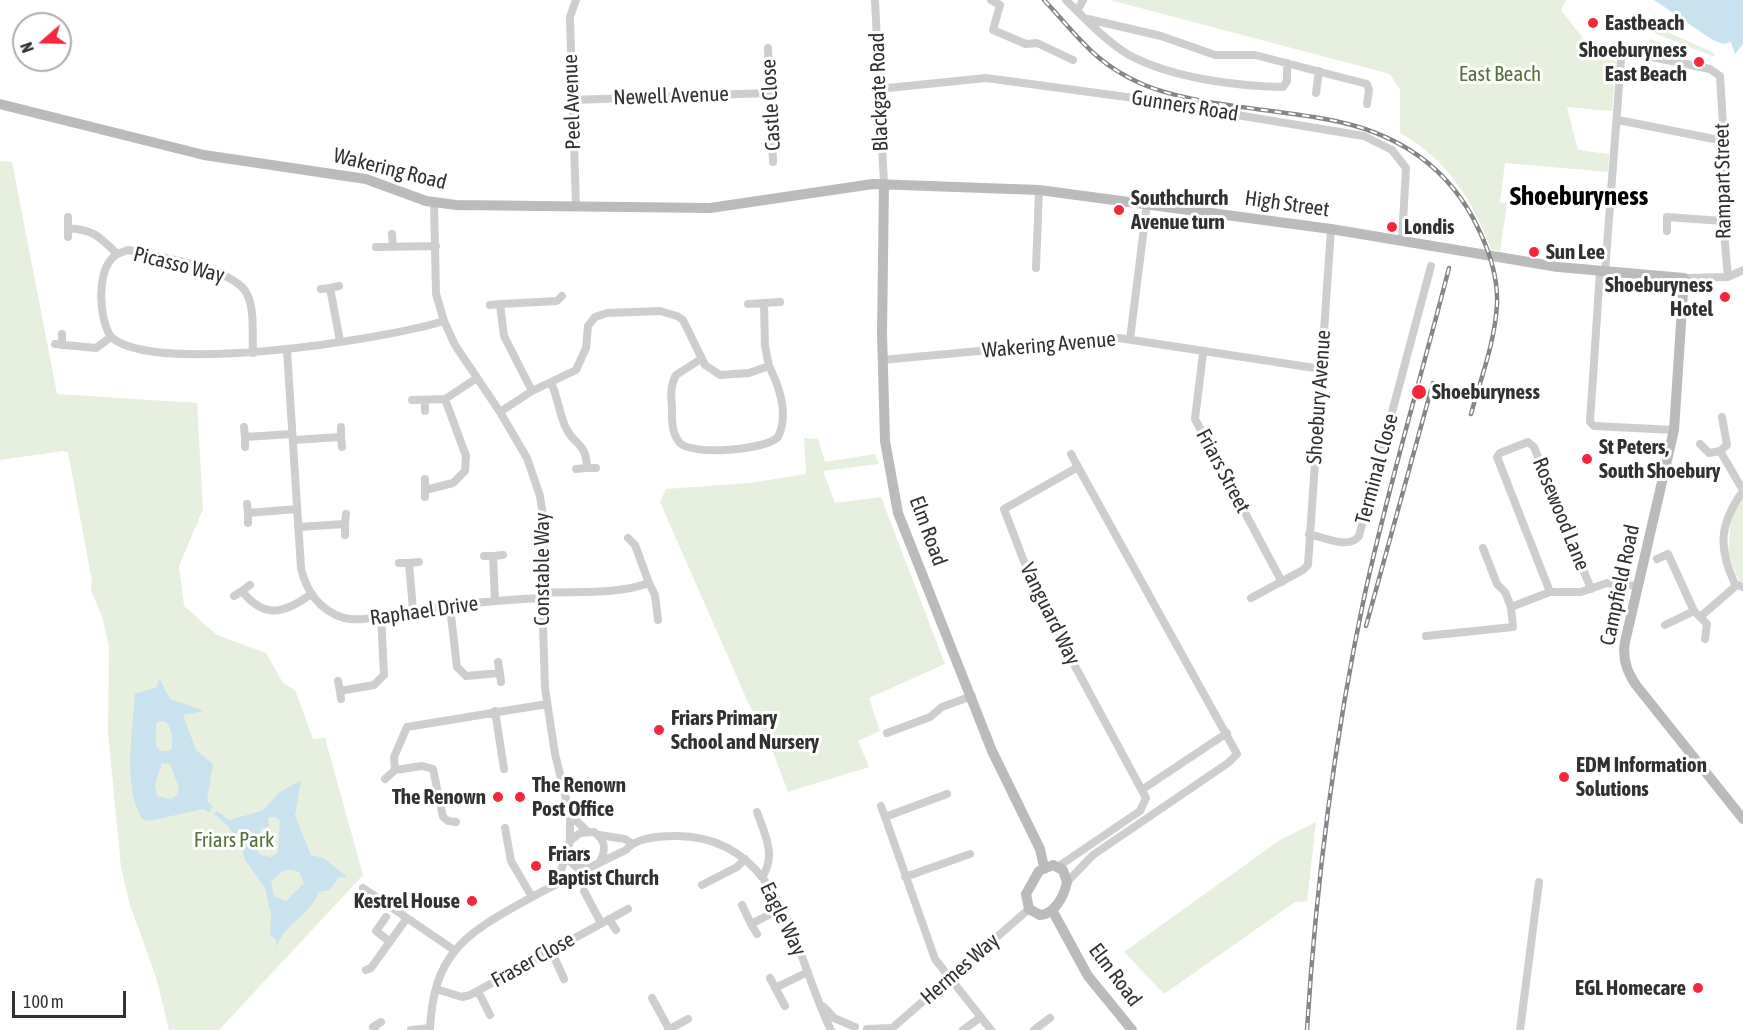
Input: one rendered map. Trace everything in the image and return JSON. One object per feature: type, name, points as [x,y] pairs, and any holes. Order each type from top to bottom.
[{"type":"street","name":"Peel Avenue","points":[[576,0],[570,17],[576,206]]},
{"type":"street","name":"Blackgate Road","points":[[875,0],[884,184]]},
{"type":"street","points":[[991,0],[1000,5],[993,30],[1026,44],[1037,43],[1073,60]]},
{"type":"street","points":[[1066,0],[1129,55],[1172,73],[1261,87],[1283,87],[1287,81],[1287,63]]},
{"type":"street","points":[[1077,11],[1083,0]]},
{"type":"street","points":[[1088,19],[1161,36],[1215,55],[1255,55],[1367,84],[1369,90],[1367,104]]},
{"type":"street","name":"Castle Close","points":[[768,48],[773,162]]},
{"type":"street","name":"Rampart Street","points":[[1618,120],[1621,59],[1628,53],[1710,69],[1720,76],[1724,141],[1723,221],[1728,277]]},
{"type":"street","points":[[1316,93],[1319,71]]},
{"type":"street","name":"Gunners Road","points":[[878,89],[986,78],[1134,98],[1364,136],[1392,150],[1407,168],[1402,241]]},
{"type":"street","name":"Newell Avenue","points":[[572,100],[769,93]]},
{"type":"street","name":"Wakering Road","points":[[0,104],[204,155],[366,179],[434,203],[710,208],[884,184]]},
{"type":"street","points":[[1674,430],[1594,426],[1590,422],[1618,120],[1724,141]]},
{"type":"street","name":"High Street","points":[[884,184],[940,188],[1039,190],[1331,229],[1531,263],[1603,272],[1684,278]]},
{"type":"street","name":"Elm Road","points":[[884,184],[882,360],[885,441],[898,513],[992,751],[1040,849],[1044,867]]},
{"type":"street","points":[[1036,267],[1039,190]]},
{"type":"street","name":"Constable Way","points":[[434,203],[436,294],[444,321],[455,345],[500,412],[526,458],[540,496],[544,535],[542,595],[547,704],[559,775],[570,815],[570,841]]},
{"type":"street","points":[[1130,339],[1147,204]]},
{"type":"street","points":[[68,217],[68,237]]},
{"type":"street","points":[[1667,231],[1667,217],[1723,221]]},
{"type":"street","name":"Picasso Way","points":[[68,228],[87,229],[96,234],[117,254]]},
{"type":"street","name":"Shoebury Avenue","points":[[1282,582],[1308,565],[1331,229]]},
{"type":"street","points":[[392,234],[393,247]]},
{"type":"street","points":[[376,248],[435,246]]},
{"type":"street","name":"Picasso Way","points":[[111,337],[104,324],[103,277],[109,260],[128,250],[234,279],[247,293],[250,303],[253,353]]},
{"type":"street","name":"Terminal Close","points":[[1309,534],[1347,543],[1356,541],[1359,536],[1431,266]]},
{"type":"street","points":[[1684,278],[1728,277],[1743,270]]},
{"type":"street","name":"Campfield Road","points":[[1684,278],[1674,430],[1624,647],[1628,672],[1743,819]]},
{"type":"street","points":[[1427,281],[1437,283]]},
{"type":"street","points":[[339,286],[325,288],[340,341]]},
{"type":"street","points":[[490,305],[557,301],[562,296]]},
{"type":"street","points":[[748,304],[780,302]]},
{"type":"street","points":[[500,304],[504,336],[532,391]]},
{"type":"street","points":[[701,359],[676,375],[671,393],[675,436],[685,447],[696,450],[761,446],[774,441],[782,425],[780,393],[769,366],[765,346],[764,304]]},
{"type":"street","points":[[500,412],[532,391],[576,370],[586,348],[588,326],[595,317],[607,313],[660,310],[674,314],[683,320],[701,359],[710,370],[725,376],[749,373],[769,366]]},
{"type":"street","points":[[63,334],[58,344],[96,348],[111,337],[123,346],[144,350],[253,353],[287,350],[444,321]]},
{"type":"street","name":"Wakering Avenue","points":[[882,360],[1130,339],[1203,353],[1321,369]]},
{"type":"street","points":[[250,585],[238,593],[256,606],[275,611],[292,607],[310,594],[301,568],[287,350]]},
{"type":"street","name":"Friars Street","points":[[1203,353],[1195,419],[1282,582]]},
{"type":"street","points":[[412,400],[445,399],[477,378]]},
{"type":"street","points":[[551,383],[559,398],[566,429],[585,452],[587,468]]},
{"type":"street","points":[[425,479],[425,493],[457,481],[466,466],[466,456],[445,399]]},
{"type":"street","points":[[425,400],[425,411]]},
{"type":"street","points":[[1700,444],[1709,453],[1720,451],[1727,445],[1722,417]]},
{"type":"street","points":[[244,427],[245,447]]},
{"type":"street","points":[[341,427],[342,447]]},
{"type":"street","points":[[245,437],[341,437]]},
{"type":"street","name":"Rosewood Lane","points":[[1550,592],[1497,457],[1500,453],[1528,442],[1534,447],[1591,589]]},
{"type":"street","points":[[1665,625],[1697,614],[1740,586],[1723,557],[1726,516],[1743,490],[1720,451]]},
{"type":"street","points":[[1071,454],[1236,748],[1235,758],[1093,855],[1067,882],[1052,910],[1040,915],[1029,909],[1026,894],[1044,867],[1059,866],[1128,819],[1145,804],[1143,789],[1227,733]]},
{"type":"street","name":"Vanguard Way","points":[[1078,467],[1004,509],[1023,559],[1062,642],[1143,789]]},
{"type":"street","points":[[576,469],[596,468]]},
{"type":"street","points":[[248,523],[248,508],[297,509]]},
{"type":"street","points":[[345,535],[346,514]]},
{"type":"street","points":[[298,527],[345,524]]},
{"type":"street","points":[[628,538],[634,545],[655,595],[658,620]]},
{"type":"street","points":[[1426,636],[1513,627],[1511,607],[1505,592],[1497,584],[1483,548]]},
{"type":"street","points":[[1657,559],[1668,554],[1697,614],[1707,624],[1705,639]]},
{"type":"street","points":[[484,556],[503,555]]},
{"type":"street","points":[[493,556],[495,601]]},
{"type":"street","points":[[399,563],[419,562]]},
{"type":"street","points":[[409,563],[413,610]]},
{"type":"street","points":[[1251,598],[1282,582]]},
{"type":"street","name":"Rosewood Lane","points":[[1511,607],[1550,592],[1575,593],[1614,582],[1638,586]]},
{"type":"street","name":"Raphael Drive","points":[[310,594],[326,609],[344,618],[363,620],[381,614],[542,595],[638,587],[650,583]]},
{"type":"street","points":[[450,607],[457,667],[466,676],[500,678],[498,662]]},
{"type":"street","points":[[338,681],[340,695],[374,685],[384,675],[381,614]]},
{"type":"street","points":[[887,734],[972,696]]},
{"type":"street","points":[[395,770],[394,757],[407,728],[495,711],[547,704]]},
{"type":"street","points":[[495,711],[504,769]]},
{"type":"street","points":[[896,730],[900,741]]},
{"type":"street","points":[[386,779],[395,770],[422,766],[433,769],[443,817],[448,821],[456,822]]},
{"type":"street","points":[[885,817],[947,794]]},
{"type":"street","points":[[440,801],[453,799]]},
{"type":"street","points":[[880,806],[935,959],[992,1030]]},
{"type":"street","points":[[757,812],[771,851],[769,866],[763,876]]},
{"type":"street","points":[[411,1030],[430,1029],[436,989],[442,970],[454,950],[483,923],[556,883],[598,864],[603,857],[605,845],[598,835],[587,831],[570,815]]},
{"type":"street","points":[[1128,819],[1134,829]]},
{"type":"street","points":[[505,828],[511,861],[532,897]]},
{"type":"street","points":[[556,883],[570,841],[587,831]]},
{"type":"street","name":"Eagle Way","points":[[598,835],[625,839],[631,843]]},
{"type":"street","name":"Eagle Way","points":[[598,864],[626,850],[631,843],[663,836],[685,836],[718,844],[744,859],[763,876],[782,908],[831,1030]]},
{"type":"street","points":[[905,877],[970,854]]},
{"type":"street","points":[[566,857],[575,866],[587,869]]},
{"type":"street","points":[[702,885],[737,867],[744,859]]},
{"type":"street","points":[[1059,866],[1065,873],[1067,882]]},
{"type":"street","points":[[1520,1030],[1539,882]]},
{"type":"street","points":[[363,888],[454,950]]},
{"type":"street","points":[[584,891],[605,921],[616,930]]},
{"type":"street","points":[[742,905],[756,934]]},
{"type":"street","points":[[751,924],[782,908]]},
{"type":"street","name":"Fraser Close","points":[[436,989],[462,996],[478,991],[628,909]]},
{"type":"street","name":"Hermes Way","points":[[851,1028],[891,1029],[1029,909]]},
{"type":"street","name":"Elm Road","points":[[1052,910],[1088,976],[1132,1030]]},
{"type":"street","points":[[386,917],[376,931],[390,942]]},
{"type":"street","points":[[366,970],[371,968],[407,918]]},
{"type":"street","points":[[551,950],[564,979]]},
{"type":"street","points":[[775,988],[808,972]]},
{"type":"street","points":[[770,978],[785,1006]]},
{"type":"street","points":[[478,991],[490,1015]]},
{"type":"street","name":"Eagle Way","points":[[817,995],[834,1018],[851,1028]]},
{"type":"street","points":[[652,998],[669,1030],[688,1018]]},
{"type":"street","points":[[963,1030],[981,1017]]},
{"type":"street","points":[[1034,1030],[1050,1018]]},
{"type":"street","points":[[375,1030],[373,1027],[381,1022]]},
{"type":"green space","name":"East Beach","points":[[1110,0],[1566,0],[1561,10],[1592,50],[1594,57],[1616,61],[1612,111],[1567,107],[1578,150],[1609,154],[1608,172],[1505,163],[1500,202],[1507,204],[1500,251],[1491,249],[1476,214],[1456,182],[1431,155],[1400,133],[1400,90],[1390,74]]},
{"type":"green space","points":[[1653,14],[1662,23],[1665,31],[1714,53],[1715,57],[1654,33]]},
{"type":"green space","points":[[1650,39],[1683,52],[1683,57],[1646,50]]},
{"type":"green space","name":"Friars Park","points":[[0,161],[12,162],[57,394],[197,403],[203,509],[179,566],[184,606],[217,635],[266,653],[283,683],[295,690],[313,739],[325,738],[363,875],[219,1030],[169,1030],[156,977],[129,902],[121,867],[108,732],[109,647],[102,616],[91,591],[92,581],[68,452],[0,460]]},
{"type":"green space","points":[[804,438],[818,439],[825,462],[875,454],[879,464],[823,471],[835,503],[881,497],[945,664],[869,698],[880,731],[858,741],[869,767],[788,792],[773,752],[747,700],[660,502],[666,489],[750,483],[806,474]]},
{"type":"green space","points":[[1743,499],[1743,582],[1739,581],[1728,554],[1731,516]]},
{"type":"green space","points":[[1316,822],[1307,901],[1295,902],[1164,994],[1124,952],[1280,840]]},
{"type":"water","points":[[1654,0],[1743,0],[1743,44],[1735,54],[1731,42],[1723,44],[1711,39]]},
{"type":"water","points":[[159,678],[170,699],[204,711],[183,715],[196,750],[213,764],[207,801],[213,806],[209,812],[203,809],[149,821],[142,819],[136,805],[130,774],[135,694],[157,687]],"holes":[[[166,722],[171,731],[172,748],[169,751],[162,751],[156,747],[156,723]],[[162,763],[170,764],[179,788],[177,795],[171,799],[157,796],[155,785]]]},
{"type":"water","points":[[301,780],[295,816],[311,855],[323,858],[346,878],[339,877],[329,890],[319,892],[315,900],[280,938],[276,947],[276,939],[270,935],[271,915],[265,888],[245,860],[240,843],[227,825],[214,814],[217,811],[229,820],[262,811],[280,792]],"holes":[[[268,817],[276,817],[280,821],[278,853],[271,857],[261,855],[255,847],[260,844],[261,829],[269,826]],[[283,871],[299,872],[304,883],[286,901],[274,896],[271,881]]]},
{"type":"railway","points":[[1044,0],[1099,58],[1125,76],[1142,84],[1207,102],[1304,115],[1350,125],[1396,142],[1435,169],[1467,207],[1479,230],[1495,275],[1497,304],[1494,332],[1471,414]]},
{"type":"railway","points":[[1307,1030],[1321,867],[1335,759],[1353,652],[1383,515],[1449,268]]},
{"type":"railway","points":[[1366,626],[1433,383]]},
{"type":"place","name":"Eastbeach","points":[[1593,23]]},
{"type":"place","name":"Shoeburyness East Beach","points":[[1699,62]]},
{"type":"place","name":"Southchurch Avenue turn","points":[[1119,210]]},
{"type":"place","name":"Londis","points":[[1392,227]]},
{"type":"place","name":"Sun Lee","points":[[1534,252]]},
{"type":"place","name":"Shoeburyness Hotel","points":[[1725,297]]},
{"type":"place","name":"Shoeburyness","points":[[1419,392]]},
{"type":"place","name":"St Peters, South Shoebury","points":[[1587,459]]},
{"type":"place","name":"Friars Primary School and Nursery","points":[[659,730]]},
{"type":"place","name":"EDM Information Solutions","points":[[1564,777]]},
{"type":"place","name":"The Renown","points":[[498,797]]},
{"type":"place","name":"The Renown Post Office","points":[[520,797]]},
{"type":"place","name":"Friars Baptist Church","points":[[536,866]]},
{"type":"place","name":"Kestrel House","points":[[472,901]]},
{"type":"place","name":"EGL Homecare","points":[[1698,988]]},
{"type":"district","name":"Shoeburyness","points":[[1579,196]]}]
